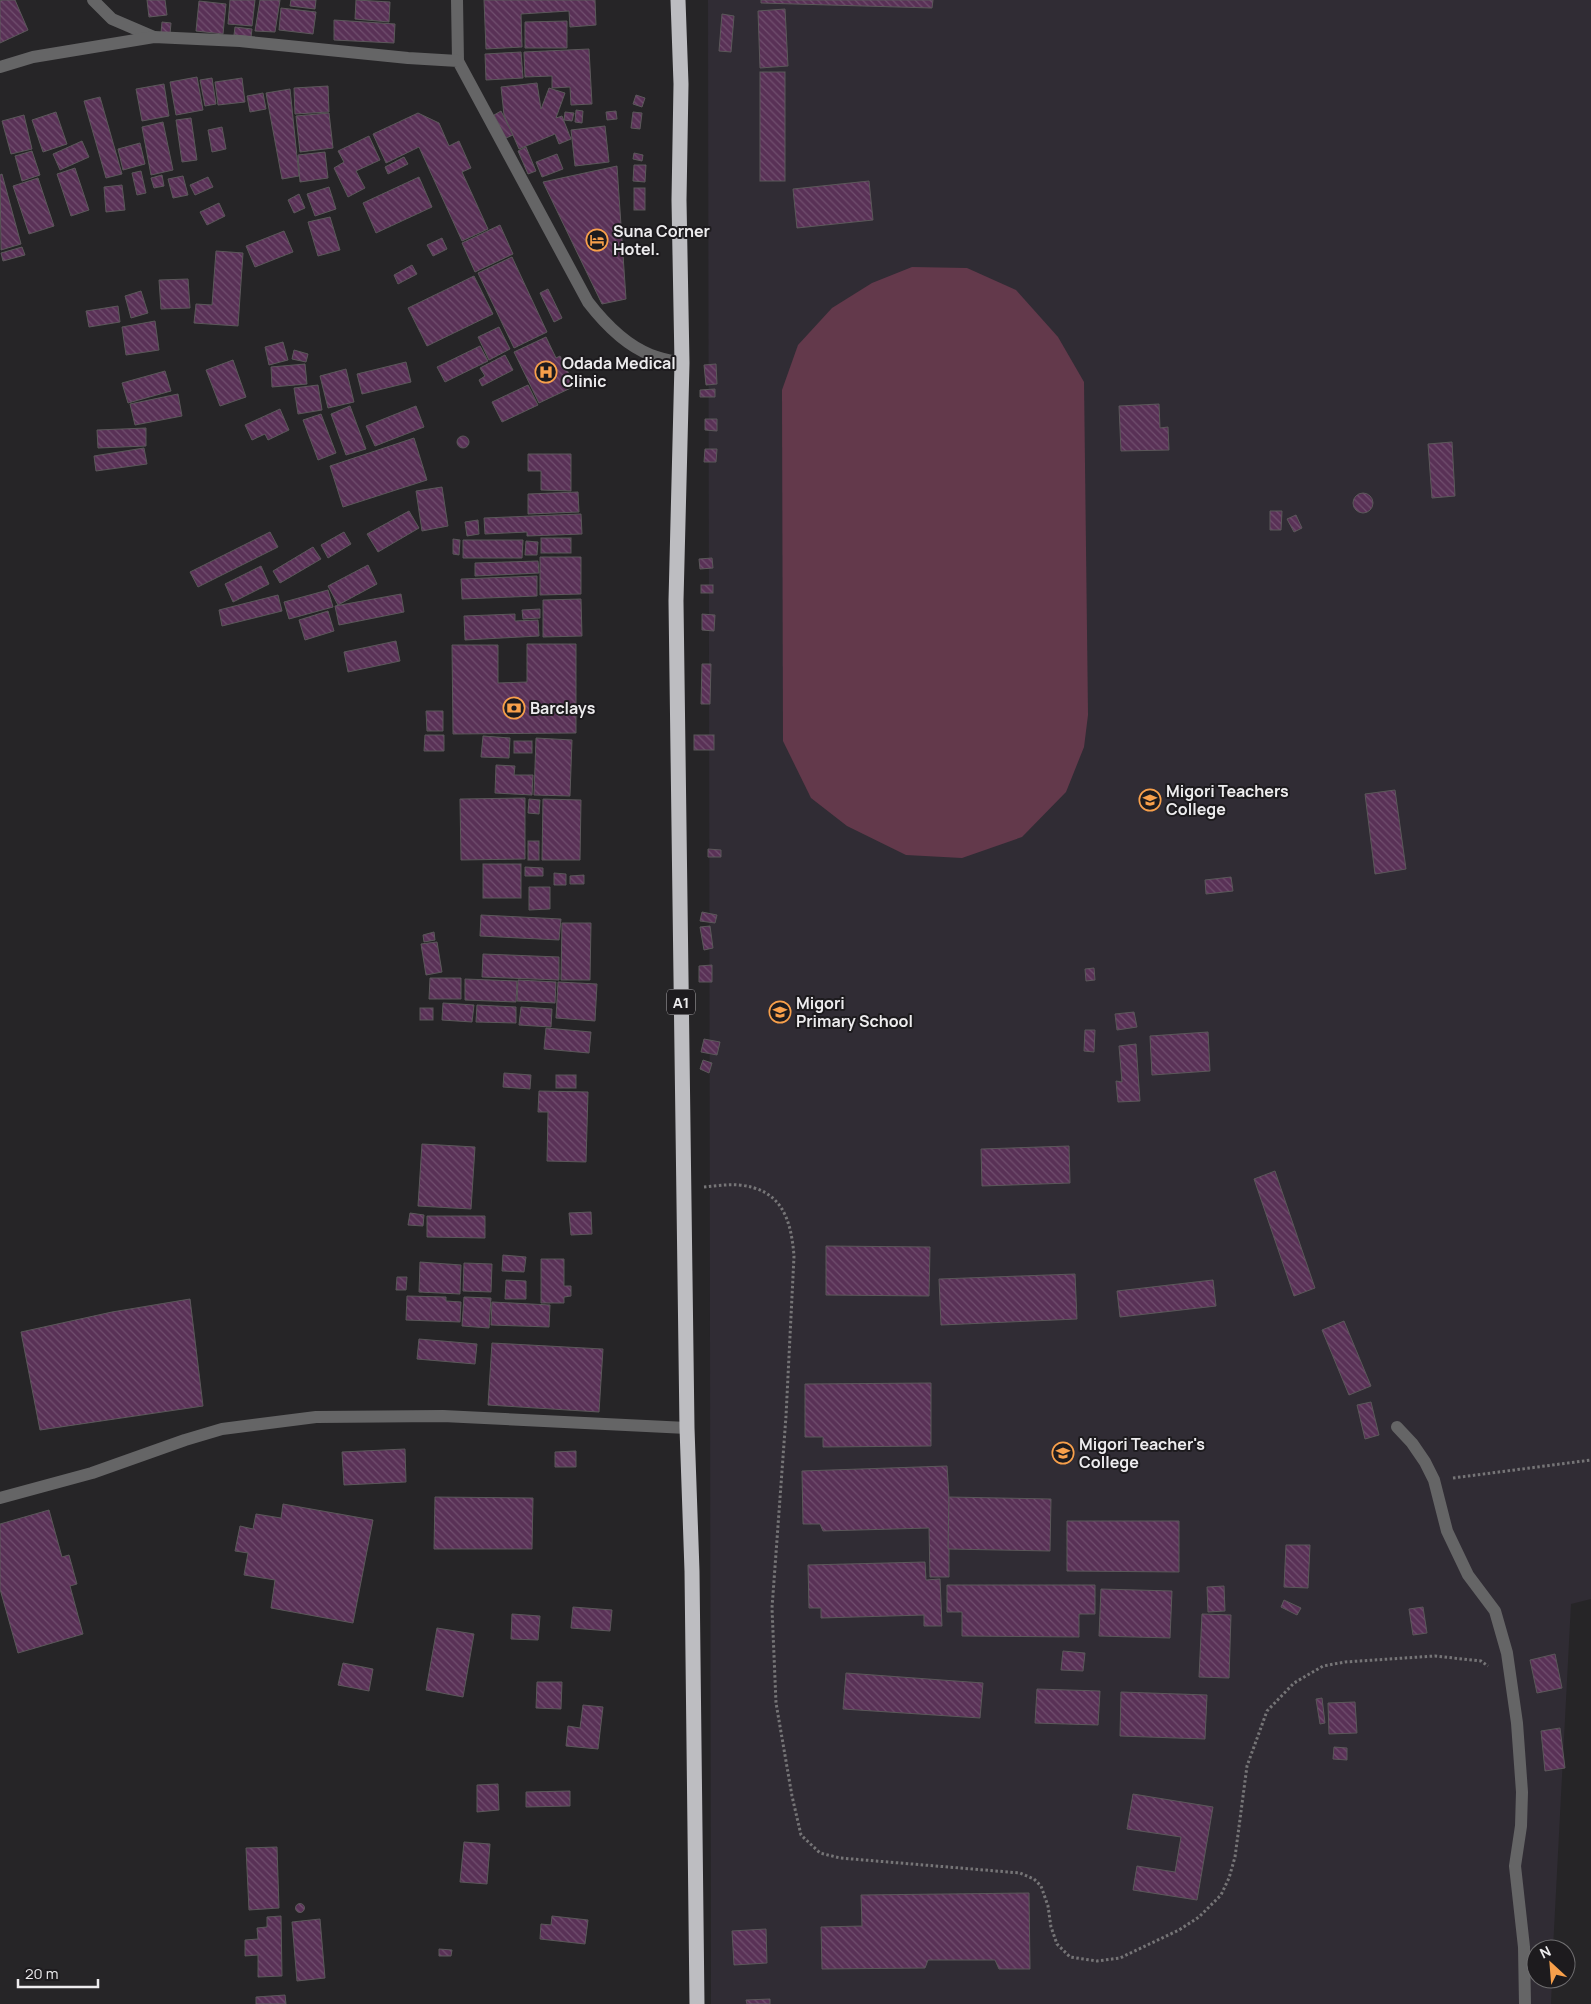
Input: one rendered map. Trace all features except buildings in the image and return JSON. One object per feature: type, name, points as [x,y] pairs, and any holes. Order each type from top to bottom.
[{"type":"highway","name":"A1","points":[[678,0],[681,84],[682,363],[676,601],[683,1188],[687,1428],[692,1571],[697,2004]]},
{"type":"street","points":[[93,0],[112,20],[154,37]]},
{"type":"street","points":[[457,0],[458,61],[588,302],[601,319],[633,347],[652,356],[682,363]]},
{"type":"street","points":[[0,67],[34,57],[154,37],[250,42],[408,58],[458,61]]},
{"type":"street","points":[[0,1498],[92,1472],[222,1429],[316,1417],[443,1416],[687,1428]]},
{"type":"street","points":[[1397,1427],[1412,1443],[1434,1480],[1447,1531],[1458,1557],[1468,1574],[1495,1611],[1507,1653],[1517,1723],[1522,1792],[1521,1826],[1515,1866],[1524,1947],[1525,2004]]},
{"type":"path","points":[[683,1188],[738,1185],[756,1189],[770,1196],[783,1210],[792,1231],[794,1256],[786,1416],[772,1608],[776,1703],[792,1796],[801,1835],[820,1853],[840,1858],[1020,1873],[1034,1879],[1041,1886],[1057,1944],[1070,1956],[1097,1961],[1120,1958],[1179,1930],[1199,1917],[1221,1895],[1229,1878],[1235,1857],[1247,1766],[1267,1711],[1294,1683],[1323,1666],[1345,1662],[1435,1656],[1481,1661],[1512,1684]]},
{"type":"path","points":[[1434,1480],[1591,1460]]},
{"type":"shaded area","name":"Migori Teachers College","points":[[708,0],[1591,0],[1591,1599],[1571,1604],[1554,1939],[1526,1939],[1526,1989],[1552,1989],[1551,2004],[711,2004]]},
{"type":"shaded area","points":[[912,267],[967,268],[1016,290],[1058,337],[1084,382],[1088,715],[1084,747],[1066,792],[1022,837],[962,858],[906,855],[847,826],[811,798],[783,741],[782,390],[798,345],[832,308],[872,283]]},
{"type":"place","name":"Suna Corner Hotel.","points":[[597,240]]},
{"type":"place","name":"Odada Medical Clinic","points":[[546,372]]},
{"type":"place","name":"Barclays","points":[[514,708]]},
{"type":"place","name":"Migori Teachers College","points":[[1150,800]]},
{"type":"place","name":"Migori Primary School","points":[[780,1012]]},
{"type":"place","name":"Migori Teacher's College","points":[[1063,1453]]}]
